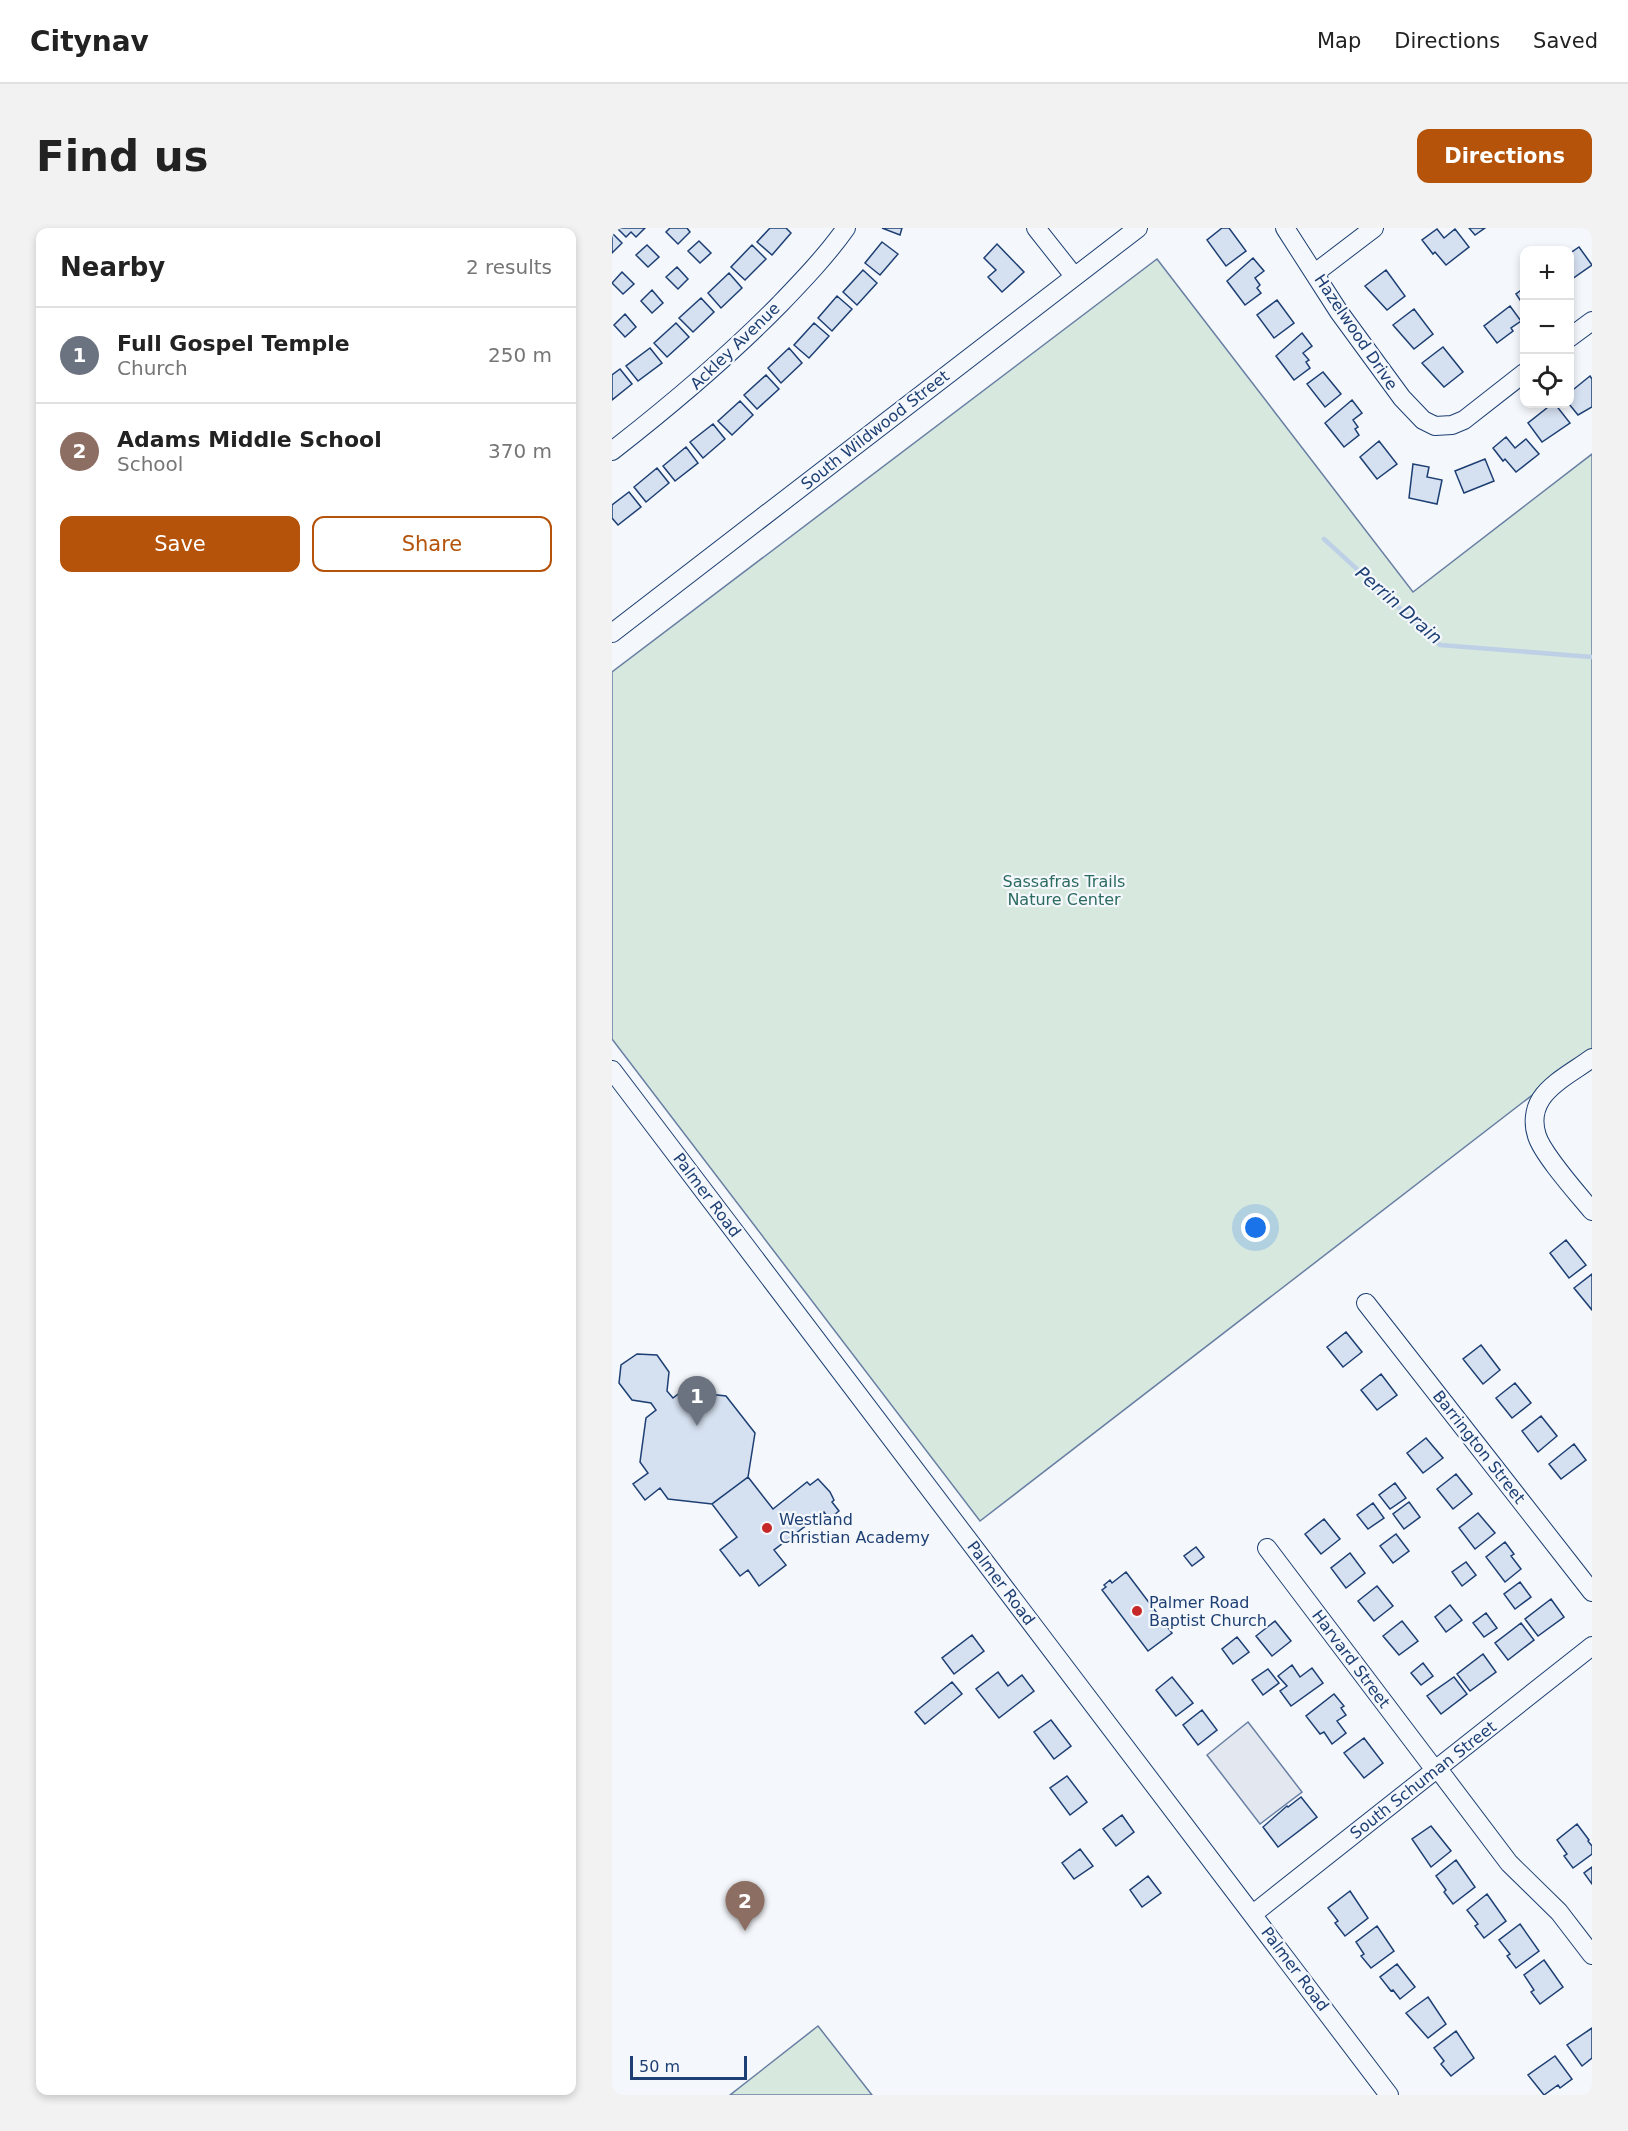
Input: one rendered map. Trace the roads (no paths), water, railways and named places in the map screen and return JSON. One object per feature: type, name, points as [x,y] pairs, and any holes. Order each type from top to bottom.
[{"type":"street","name":"Ackley Avenue","points":[[612,451],[675,403],[725,358],[796,287],[846,228]]},
{"type":"street","points":[[1036,228],[1074,276]]},
{"type":"street","name":"South Wildwood Street","points":[[612,633],[1138,228]]},
{"type":"street","name":"Hazelwood Drive","points":[[1286,228],[1339,312],[1414,413],[1435,426],[1452,425],[1464,420],[1520,376]]},
{"type":"street","points":[[1315,273],[1374,228]]},
{"type":"street","points":[[1574,334],[1592,321]]},
{"type":"street","points":[[1592,1058],[1549,1090],[1537,1108],[1535,1118],[1535,1129],[1542,1146],[1592,1211]]},
{"type":"street","name":"Palmer Road","points":[[612,1070],[1389,2095]]},
{"type":"street","name":"Barrington Street","points":[[1366,1303],[1592,1592]]},
{"type":"street","name":"Harvard Street","points":[[1267,1548],[1509,1863],[1559,1912],[1592,1955]]},
{"type":"street","name":"South Schuman Street","points":[[1253,1914],[1592,1646]]},
{"type":"waterway","name":"Perrin Drain","points":[[1324,539],[1440,645],[1592,657]]},
{"type":"place","name":"Full Gospel Temple","points":[[697,1426]]},
{"type":"place","name":"Westland Christian Academy","points":[[767,1528]]},
{"type":"place","name":"Palmer Road Baptist Church","points":[[1137,1611]]},
{"type":"place","name":"Adams Middle School","points":[[745,1931]]},
{"type":"park label","name":"Sassafras Trails Nature Center","points":[[1064,890]]}]
